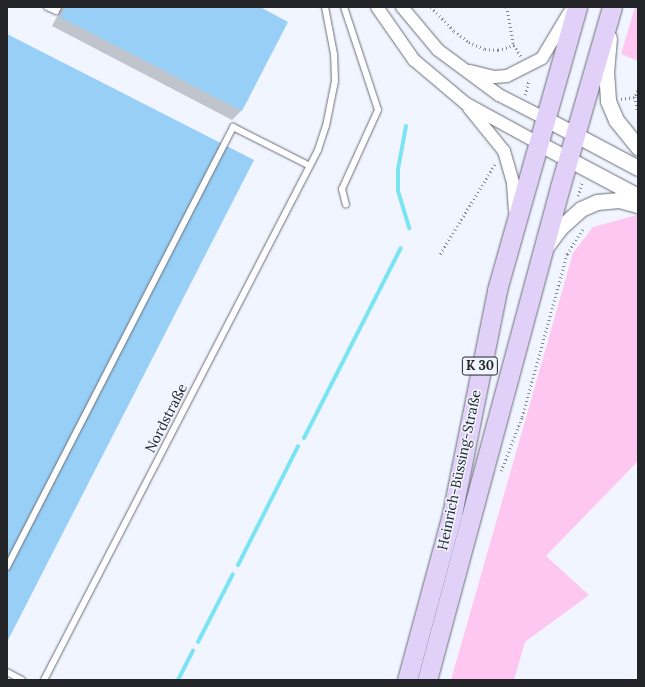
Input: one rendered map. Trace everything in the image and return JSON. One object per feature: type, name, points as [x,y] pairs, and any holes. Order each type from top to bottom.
[{"type":"main road","name":"K 30","points":[[540,144],[577,7]]},
{"type":"main road","name":"K 30","points":[[568,160],[612,7]]},
{"type":"main road","name":"Heinrich-Büssing-Straße","points":[[407,680],[452,514],[470,432],[481,363],[516,219],[540,144]]},
{"type":"main road","name":"Heinrich-Büssing-Straße","points":[[427,680],[568,160]]},
{"type":"street","points":[[377,7],[414,60],[465,103],[504,152],[513,183],[516,219]]},
{"type":"street","points":[[402,7],[438,50],[463,70],[499,95],[638,168]]},
{"type":"street","points":[[463,70],[494,77],[508,76],[542,58],[553,44],[572,7]]},
{"type":"street","points":[[612,7],[606,71],[608,101],[616,120],[638,147]]},
{"type":"street","points":[[465,103],[586,170],[638,196]]},
{"type":"street","points":[[543,250],[561,227],[581,209],[597,202],[619,200],[638,205]]},
{"type":"lane","points":[[47,7],[56,11],[58,7]]},
{"type":"lane","name":"Nordstraße","points":[[44,680],[310,166],[326,126],[335,81],[334,54],[325,7]]},
{"type":"lane","points":[[344,7],[378,110],[342,189],[346,205]]},
{"type":"lane","points":[[7,567],[233,127],[310,166]]},
{"type":"lane","points":[[7,672],[22,680]]},
{"type":"path","points":[[430,7],[454,31],[485,49],[498,50],[514,45]]},
{"type":"path","points":[[507,7],[514,45],[528,66]]},
{"type":"path","points":[[638,91],[635,97],[638,114]]},
{"type":"path","points":[[608,101],[635,97]]},
{"type":"path","points":[[440,254],[504,152]]},
{"type":"path","points":[[500,474],[522,417],[567,254],[586,224],[577,198],[586,170]]},
{"type":"shaded area","points":[[635,7],[638,7],[638,61],[621,54]]},
{"type":"shaded area","points":[[637,215],[638,461],[546,556],[589,595],[525,642],[514,680],[451,680],[573,253],[593,227]]},
{"type":"building","points":[[66,7],[260,7],[288,22],[242,111],[60,17]]},
{"type":"building","points":[[7,34],[254,160],[7,642]]},
{"type":"waterway","points":[[406,126],[398,169],[398,191],[409,228]]},
{"type":"waterway","points":[[304,438],[401,248]]},
{"type":"waterway","points":[[238,565],[298,446]]},
{"type":"waterway","points":[[198,642],[233,574]]},
{"type":"waterway","points":[[178,680],[193,651]]}]
